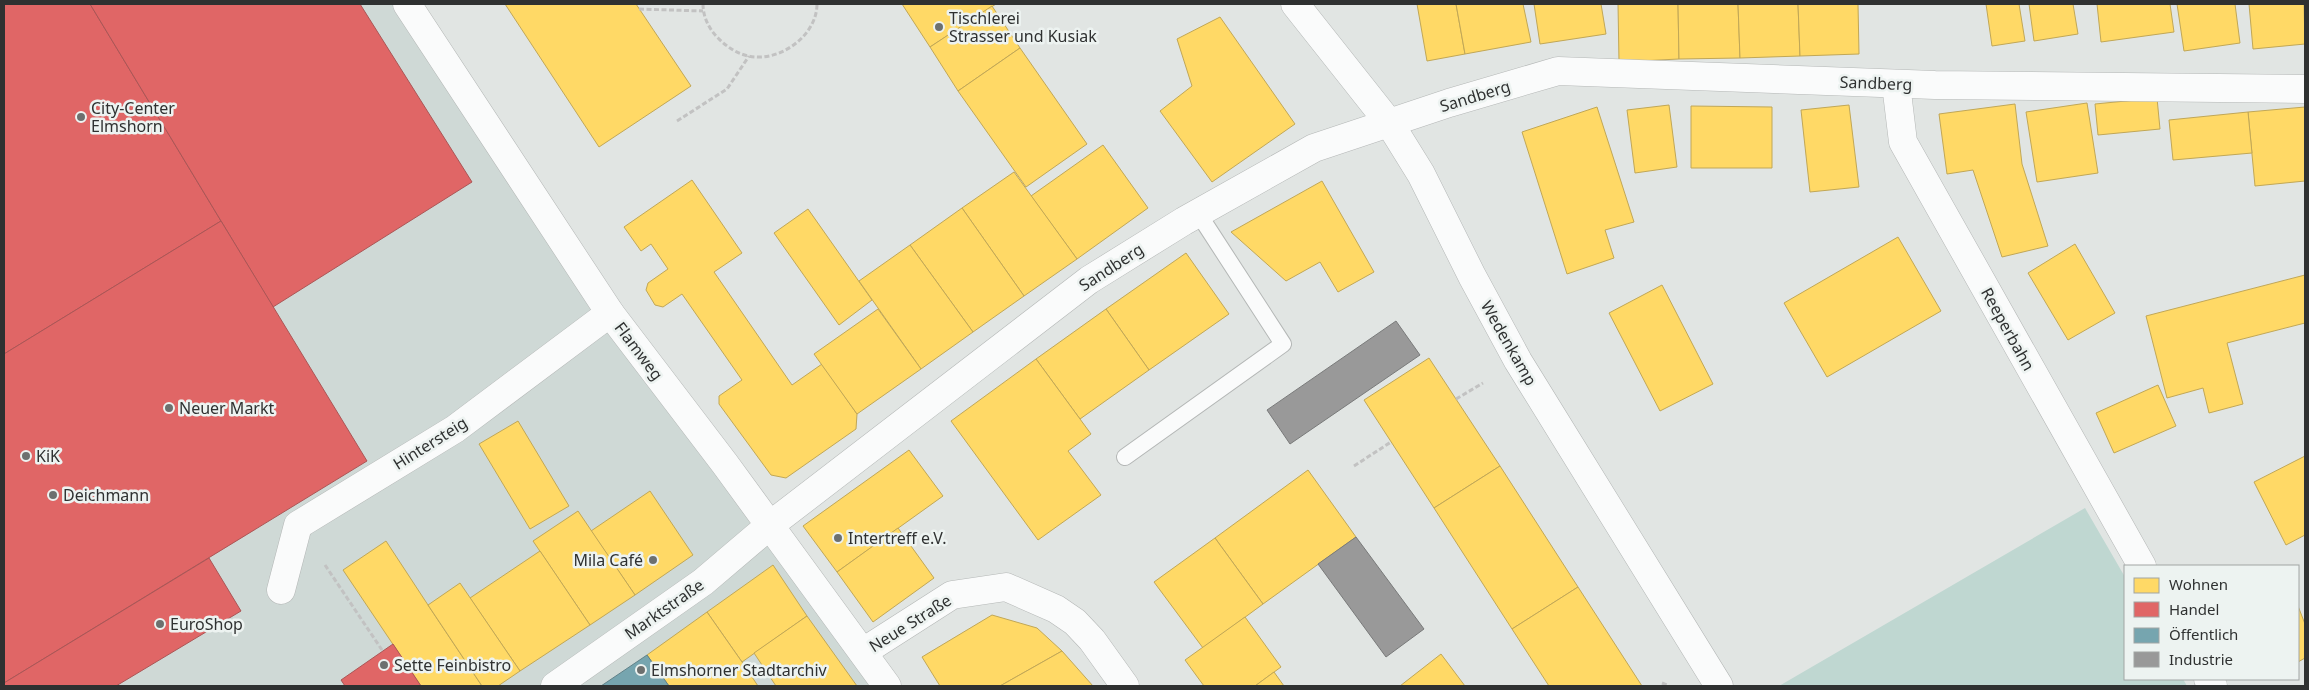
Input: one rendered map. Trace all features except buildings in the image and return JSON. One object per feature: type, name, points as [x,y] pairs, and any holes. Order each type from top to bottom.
[{"type":"street","name":"Flamweg","points":[[407,4],[610,313],[725,464],[886,686]]},
{"type":"street","name":"Wedenkamp","points":[[1295,4],[1390,124],[1421,174],[1472,276],[1518,361],[1719,686]]},
{"type":"street","name":"Sandberg","points":[[769,526],[1089,280],[1198,213],[1314,148],[1449,103],[1558,71],[1896,84],[2305,89]]},
{"type":"street","name":"Reeperbahn","points":[[1896,84],[1903,142],[2141,565]]},
{"type":"street","name":"Hintersteig","points":[[298,525],[455,429],[610,313]]},
{"type":"street","points":[[281,590],[298,525]]},
{"type":"street","name":"Marktstraße","points":[[555,686],[703,582],[769,526]]},
{"type":"street","name":"Neue Straße","points":[[863,652],[952,595],[1006,587],[1056,609],[1075,622],[1092,640],[1125,686]]},
{"type":"lane","points":[[1125,457],[1283,344],[1198,213]]},
{"type":"path","points":[[703,4],[703,11],[712,32],[728,48],[749,56],[771,56],[792,47],[808,31],[817,10],[817,4]]},
{"type":"path","points":[[639,9],[703,11]]},
{"type":"path","points":[[677,121],[727,89],[749,56]]},
{"type":"path","points":[[1456,399],[1483,383]]},
{"type":"path","points":[[1354,466],[1391,442]]},
{"type":"path","points":[[298,525],[382,650]]},
{"type":"path","points":[[1662,683],[1669,686]]},
{"type":"shaded area","points":[[4,4],[407,4],[887,686],[4,686]]},
{"type":"green space","points":[[2085,508],[2124,575],[2124,680],[2184,680],[2187,686],[1779,686]]},
{"type":"place","name":"Tischlerei Strasser und Kusiak","points":[[939,27]]},
{"type":"place","name":"City-Center Elmshorn","points":[[81,117]]},
{"type":"place","name":"Neuer Markt","points":[[169,408]]},
{"type":"place","name":"KiK","points":[[26,456]]},
{"type":"place","name":"Deichmann","points":[[53,495]]},
{"type":"place","name":"Intertreff e.V.","points":[[838,538]]},
{"type":"place","name":"Mila Café","points":[[653,560]]},
{"type":"place","name":"EuroShop","points":[[160,624]]},
{"type":"place","name":"Sette Feinbistro","points":[[384,665]]},
{"type":"place","name":"Elmshorner Stadtarchiv","points":[[641,670]]}]
